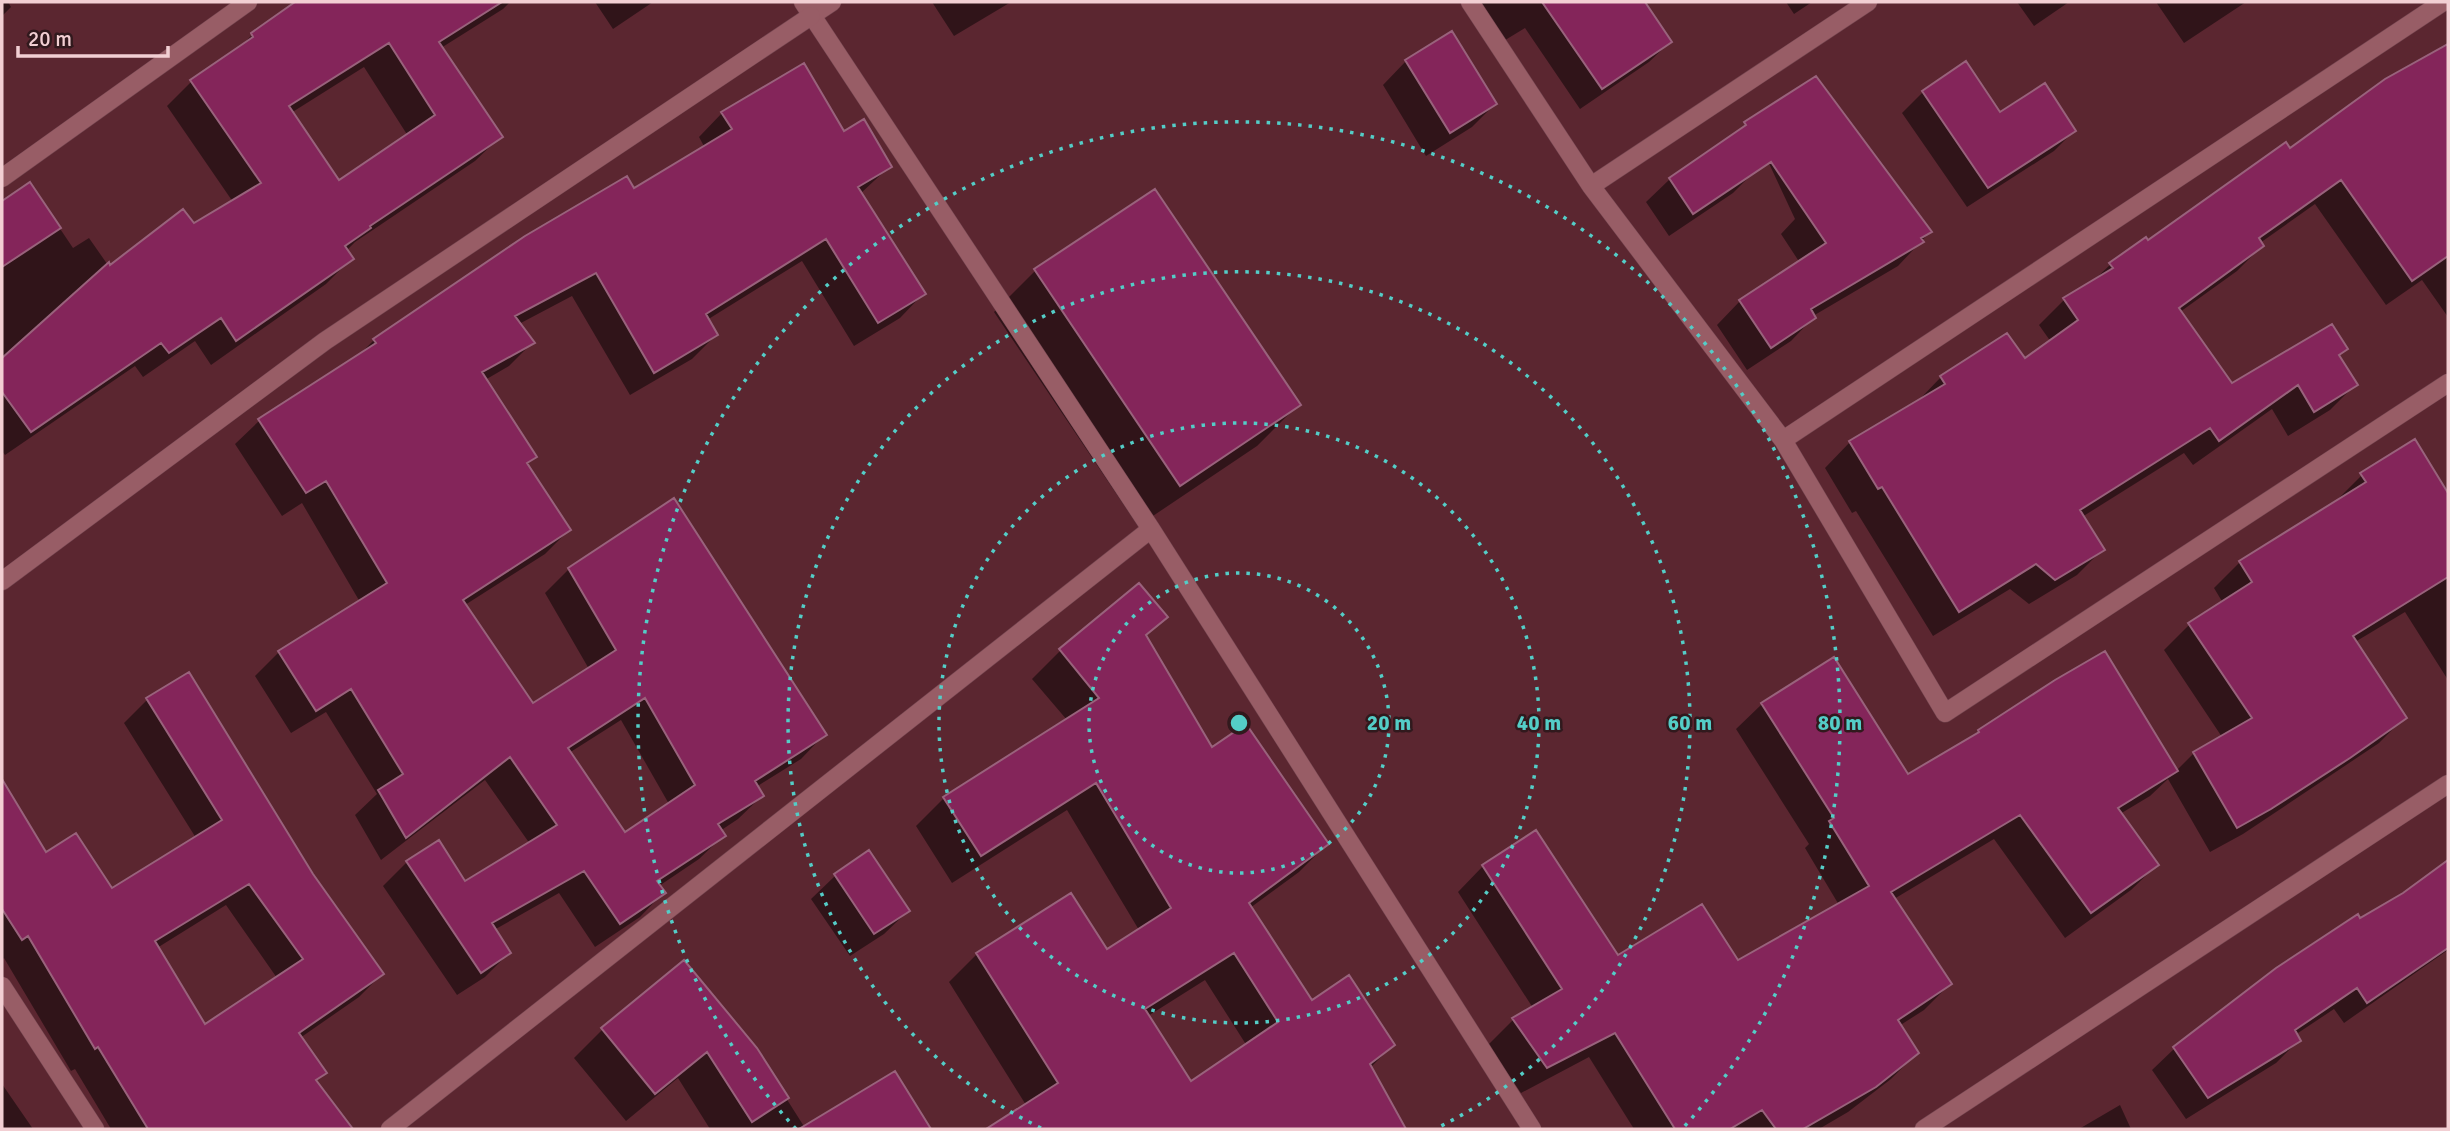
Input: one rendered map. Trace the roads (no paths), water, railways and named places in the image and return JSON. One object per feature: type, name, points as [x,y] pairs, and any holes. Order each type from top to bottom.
[{"type":"street","points":[[2,178],[248,2]]},
{"type":"street","points":[[2,580],[324,341],[807,9],[832,2]]},
{"type":"street","points":[[1470,2],[1591,186],[1783,440],[1945,713],[2448,383]]},
{"type":"street","points":[[1591,186],[1868,2]]},
{"type":"street","points":[[1783,440],[2443,2]]},
{"type":"street","points":[[807,9],[1151,529],[1532,1129]]},
{"type":"street","points":[[390,1129],[1151,529]]},
{"type":"street","points":[[1924,1129],[2448,784]]},
{"type":"street","points":[[2,986],[95,1129]]}]
